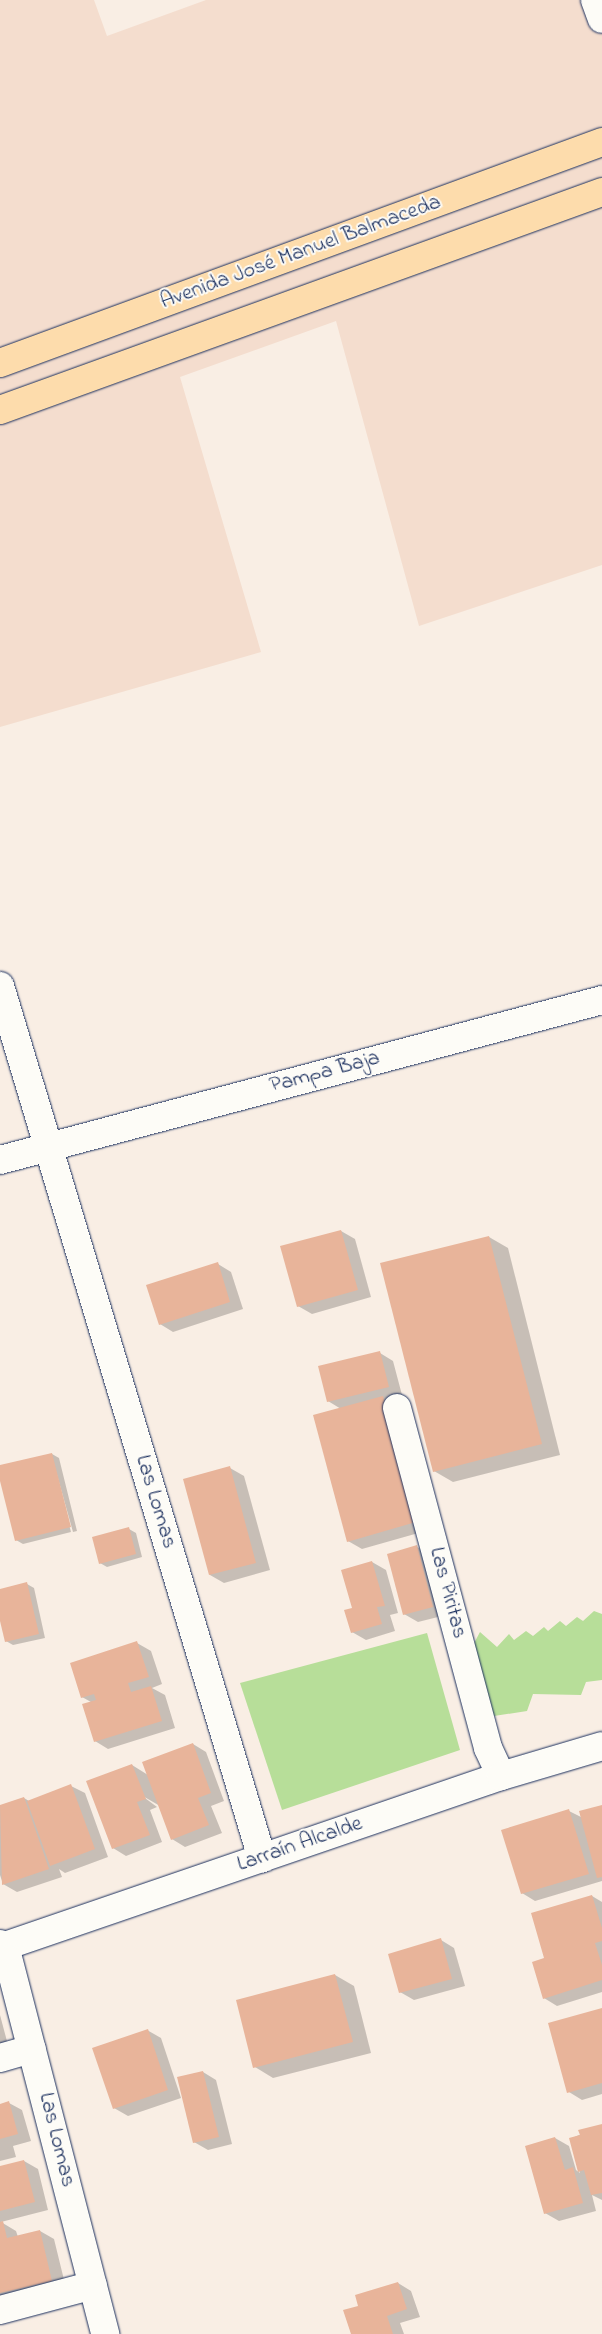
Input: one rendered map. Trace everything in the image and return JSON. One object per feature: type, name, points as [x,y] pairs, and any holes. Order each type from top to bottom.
[{"type":"main road","name":"Avenida José Manuel Balmaceda","points":[[0,363],[602,142]]},
{"type":"main road","name":"Avenida José Manuel Balmaceda","points":[[0,410],[602,192]]},
{"type":"street","points":[[595,0],[602,19]]},
{"type":"street","name":"Las Lomas","points":[[0,986],[262,1858]]},
{"type":"street","name":"Pampa Baja","points":[[47,1146],[602,1000]]},
{"type":"street","points":[[0,1160],[47,1146]]},
{"type":"street","name":"Las Piritas","points":[[397,1408],[488,1748],[501,1776]]},
{"type":"street","name":"Larraín Alcalde","points":[[3,1945],[501,1776],[602,1746]]},
{"type":"street","name":"Las Lomas","points":[[3,1945],[32,2048],[105,2334]]},
{"type":"street","points":[[0,2058],[32,2048]]},
{"type":"street","points":[[0,2310],[93,2285]]},
{"type":"shaded area","points":[[0,0],[94,0],[107,36],[206,0],[602,0],[602,565],[419,626],[336,321],[180,377],[261,652],[0,727]]},
{"type":"green space","points":[[594,1611],[602,1614],[602,1680],[586,1682],[581,1695],[533,1694],[527,1711],[494,1716],[488,1712],[472,1647],[480,1632],[497,1647],[509,1634],[514,1640],[526,1631],[533,1636],[544,1627],[548,1631],[560,1621],[566,1626],[577,1617],[583,1621]]},
{"type":"green space","points":[[427,1633],[460,1750],[282,1810],[240,1683]]},
{"type":"building","points":[[341,1230],[358,1290],[297,1307],[280,1246]]},
{"type":"building","points":[[489,1236],[542,1444],[433,1472],[380,1263]]},
{"type":"building","points":[[218,1262],[230,1302],[159,1325],[146,1285]]},
{"type":"building","points":[[380,1351],[389,1387],[327,1402],[318,1366]]},
{"type":"building","points":[[383,1396],[416,1522],[347,1542],[313,1415]]},
{"type":"building","points":[[52,1453],[71,1527],[15,1541],[0,1481],[0,1465]]},
{"type":"building","points":[[230,1466],[256,1563],[209,1575],[183,1479]]},
{"type":"building","points":[[129,1527],[136,1554],[99,1564],[92,1537]]},
{"type":"building","points":[[417,1545],[433,1607],[403,1615],[387,1554]]},
{"type":"building","points":[[372,1561],[385,1606],[377,1607],[382,1624],[351,1633],[344,1610],[352,1608],[341,1570]]},
{"type":"building","points":[[27,1582],[39,1634],[5,1642],[0,1621],[0,1589]]},
{"type":"building","points":[[137,1641],[149,1677],[128,1683],[131,1692],[151,1686],[162,1721],[94,1742],[82,1704],[96,1700],[94,1694],[81,1698],[70,1663]]},
{"type":"building","points":[[193,1743],[211,1793],[198,1798],[209,1825],[171,1840],[142,1762]]},
{"type":"building","points":[[132,1764],[146,1799],[137,1802],[150,1835],[112,1849],[86,1781]]},
{"type":"building","points":[[71,1784],[95,1849],[50,1866],[27,1801]]},
{"type":"building","points":[[24,1797],[49,1869],[2,1885],[0,1805]]},
{"type":"building","points":[[602,1805],[602,1877],[597,1878],[579,1811]]},
{"type":"building","points":[[569,1809],[589,1874],[521,1894],[501,1830]]},
{"type":"building","points":[[592,1895],[602,1928],[602,1941],[595,1943],[602,1965],[602,1980],[543,1999],[532,1962],[544,1958],[531,1913]]},
{"type":"building","points":[[441,1938],[452,1979],[399,1993],[388,1954]]},
{"type":"building","points":[[335,1974],[353,2042],[253,2068],[236,2000]]},
{"type":"building","points":[[602,2008],[602,2083],[567,2093],[548,2023]]},
{"type":"building","points":[[148,2029],[168,2090],[113,2109],[92,2048]]},
{"type":"building","points":[[203,2071],[219,2137],[193,2143],[177,2077]]},
{"type":"building","points":[[9,2101],[18,2134],[0,2139],[0,2104]]},
{"type":"building","points":[[602,2124],[602,2193],[591,2195],[584,2170],[578,2172],[569,2138],[580,2135],[578,2130]]},
{"type":"building","points":[[555,2137],[565,2170],[573,2167],[583,2203],[544,2214],[525,2146]]},
{"type":"building","points":[[24,2160],[35,2202],[0,2211],[0,2166]]},
{"type":"building","points":[[3,2221],[7,2238],[40,2230],[52,2281],[0,2293],[0,2222]]},
{"type":"building","points":[[398,2282],[407,2309],[387,2316],[393,2334],[351,2334],[343,2310],[358,2306],[355,2295]]}]
